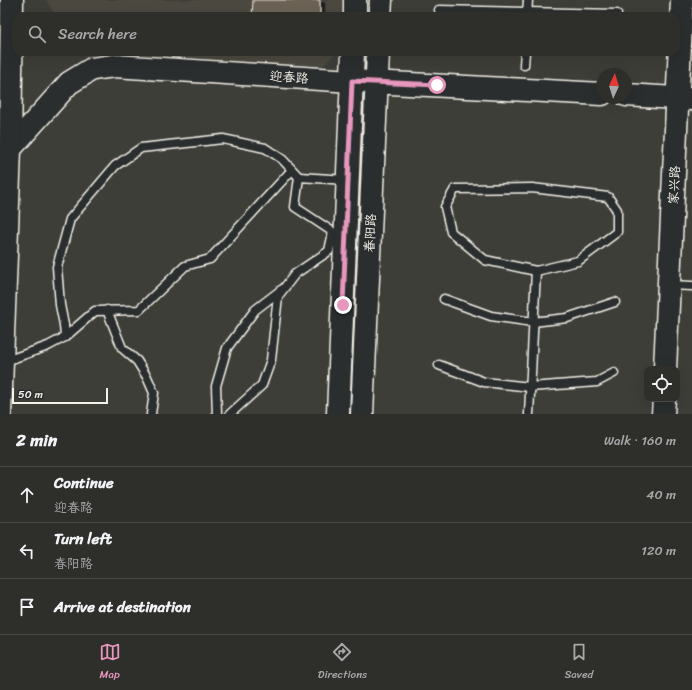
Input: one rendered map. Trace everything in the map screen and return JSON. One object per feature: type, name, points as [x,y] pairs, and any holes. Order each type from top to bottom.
[{"type":"street","points":[[0,414],[10,149],[12,0]]},
{"type":"street","points":[[355,0],[355,12]]},
{"type":"street","points":[[380,0],[380,12]]},
{"type":"street","name":"家兴路","points":[[665,366],[669,285],[685,98],[682,0]]},
{"type":"street","name":"春阳路","points":[[338,414],[353,56]]},
{"type":"street","name":"春阳路","points":[[362,414],[378,56]]},
{"type":"street","name":"迎春路","points":[[10,149],[69,83],[92,69],[114,66],[352,81],[596,94]]},
{"type":"street","points":[[632,95],[685,98]]},
{"type":"street","points":[[663,414],[664,402]]},
{"type":"lane","points":[[527,12],[528,0]]},
{"type":"lane","points":[[439,10],[483,12]]},
{"type":"lane","points":[[524,65],[525,56]]},
{"type":"lane","points":[[65,337],[60,305],[57,267],[70,219],[115,166],[141,148],[223,139],[265,148],[282,159],[299,177],[348,180]]},
{"type":"lane","points":[[3,362],[48,346],[65,337],[94,311],[139,310],[185,266],[210,259],[292,170]]},
{"type":"lane","points":[[230,414],[262,385],[271,360],[278,296],[295,274],[329,251],[333,232],[295,207],[299,177]]},
{"type":"lane","points":[[532,188],[608,197],[617,210],[617,232],[578,261],[536,271],[485,260],[451,232],[445,207],[455,189],[532,188]]},
{"type":"lane","points":[[528,414],[536,271]]},
{"type":"lane","points":[[669,285],[692,286]]},
{"type":"lane","points":[[216,414],[216,386],[227,348],[255,310],[284,288]]},
{"type":"lane","points":[[444,299],[491,316],[533,322],[567,318],[615,302]]},
{"type":"lane","points":[[107,310],[122,348],[137,360],[154,393],[151,414]]},
{"type":"lane","points":[[439,365],[484,382],[530,387],[597,382],[614,373]]},
{"type":"shaded area","points":[[46,0],[346,0],[346,12],[54,12]]},
{"type":"shaded area","points":[[95,56],[333,56],[318,71]]},
{"type":"building","points":[[253,0],[320,0],[320,12],[252,12]]},
{"type":"route","points":[[343,305],[352,81],[437,85]]}]
